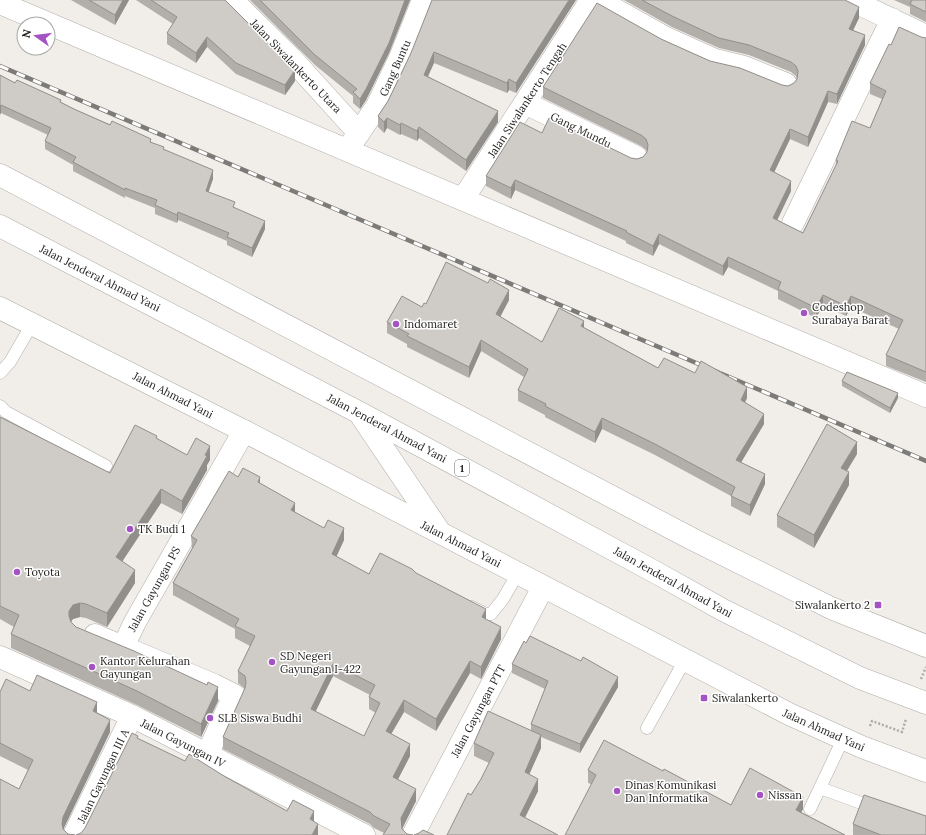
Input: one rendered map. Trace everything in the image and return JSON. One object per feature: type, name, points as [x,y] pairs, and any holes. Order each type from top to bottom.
[{"type":"main road","name":"Jalan Siwalankerto Utara","points":[[232,0],[291,58],[353,141]]},
{"type":"main road","name":"Gang Buntu","points":[[353,141],[377,106],[397,65],[423,0]]},
{"type":"main road","name":"Jalan Siwalankerto Tengah","points":[[463,199],[591,0]]},
{"type":"main road","points":[[598,0],[666,38],[715,60],[744,67],[786,84]]},
{"type":"main road","points":[[851,0],[926,36]]},
{"type":"main road","points":[[0,3],[353,141],[463,199],[926,396]]},
{"type":"main road","points":[[793,223],[892,19]]},
{"type":"main road","name":"Gang Mundu","points":[[525,103],[636,157]]},
{"type":"main road","points":[[0,175],[694,540],[831,608],[926,646]]},
{"type":"main road","name":"Jalan Jenderal Ahmad Yani","points":[[0,226],[360,413],[723,610],[860,678],[926,703]]},
{"type":"main road","name":"Jalan Ahmad Yani","points":[[0,308],[244,431],[789,714],[862,747],[926,771]]},
{"type":"main road","points":[[360,413],[441,533]]},
{"type":"main road","name":"Jalan Gayungan PS","points":[[123,646],[135,622],[244,431]]},
{"type":"main road","name":"Jalan Gayungan PTT","points":[[413,835],[544,587]]},
{"type":"main road","points":[[81,629],[214,685],[234,695],[207,755]]},
{"type":"main road","name":"Jalan Gayungan IV","points":[[0,657],[132,716],[364,835]]},
{"type":"main road","name":"Jalan Gayungan III A","points":[[74,835],[132,716]]},
{"type":"lane","points":[[0,373],[10,362],[32,324]]},
{"type":"lane","points":[[0,406],[6,412],[106,466]]},
{"type":"lane","points":[[460,601],[486,614],[491,614],[503,599],[518,573]]},
{"type":"lane","points":[[647,728],[685,660]]},
{"type":"lane","points":[[810,808],[843,739]]},
{"type":"lane","points":[[820,788],[884,811]]},
{"type":"building","points":[[89,0],[123,0],[115,15]]},
{"type":"building","points":[[151,0],[225,0],[295,70],[285,85],[236,63],[207,37],[196,53],[167,33],[177,17]]},
{"type":"building","points":[[260,0],[405,0],[389,43],[360,99],[353,92],[357,89],[315,55]]},
{"type":"building","points":[[432,0],[569,0],[516,83],[509,79],[507,83],[434,52],[424,75],[498,111],[466,160],[419,127],[417,131],[401,123],[400,125],[387,118],[384,122],[378,116],[388,101],[411,53]]},
{"type":"building","points":[[642,0],[845,0],[859,7],[849,29],[865,35],[837,94],[828,91],[808,137],[790,129],[770,170],[791,181],[773,218],[803,233],[838,161],[836,160],[852,121],[870,128],[886,91],[870,83],[899,27],[926,38],[926,372],[886,355],[903,320],[851,296],[846,306],[823,295],[816,308],[778,289],[781,282],[728,257],[723,266],[659,234],[653,246],[626,232],[627,231],[515,180],[511,188],[486,176],[520,122],[542,133],[549,118],[631,158],[637,159],[643,157],[647,152],[648,145],[646,139],[641,135],[543,87],[597,3],[661,39],[710,61],[740,68],[782,85],[788,86],[794,83],[797,79],[798,71],[796,66],[791,62],[749,45],[719,38]]},
{"type":"building","points":[[912,0],[926,0],[926,12],[910,4]]},
{"type":"building","points":[[0,75],[15,83],[17,80],[61,100],[60,102],[110,125],[112,121],[151,139],[150,142],[164,147],[163,149],[213,170],[206,191],[235,202],[233,207],[265,221],[252,248],[227,237],[229,233],[178,212],[177,215],[155,205],[157,200],[125,188],[125,190],[73,162],[76,157],[45,141],[51,128],[1,105],[0,106]]},
{"type":"building","points":[[446,262],[488,283],[490,279],[509,290],[496,314],[542,342],[559,308],[584,321],[581,326],[658,368],[664,358],[695,373],[701,361],[747,387],[741,400],[764,414],[736,460],[765,474],[750,505],[731,496],[735,487],[655,444],[602,418],[595,432],[518,390],[528,369],[481,340],[469,367],[407,336],[409,334],[387,322],[402,296],[422,307],[424,303],[426,304]]},
{"type":"building","points":[[847,372],[898,393],[890,408],[842,381]]},
{"type":"building","points":[[0,417],[110,473],[135,425],[157,436],[156,438],[187,455],[196,438],[210,446],[205,455],[207,456],[182,501],[161,489],[116,557],[135,570],[107,613],[80,603],[73,605],[69,611],[71,622],[76,627],[134,651],[207,685],[208,682],[218,687],[201,724],[137,691],[11,634],[19,615],[0,606]]},
{"type":"building","points":[[827,424],[857,442],[841,468],[849,472],[814,535],[777,515]]},
{"type":"building","points":[[243,468],[260,477],[258,482],[295,503],[291,510],[324,528],[328,520],[344,528],[332,554],[369,574],[380,553],[486,609],[482,617],[501,627],[481,667],[470,661],[436,719],[404,700],[386,731],[410,744],[393,777],[416,789],[401,818],[402,829],[407,834],[413,835],[383,835],[390,824],[374,816],[370,812],[223,737],[245,688],[245,676],[238,671],[255,636],[235,626],[239,619],[173,583],[197,540],[191,536],[229,471],[238,477]],"holes":[[[333,664],[375,685],[369,697],[380,703],[364,736],[311,709]]]},
{"type":"building","points":[[530,636],[581,661],[583,657],[618,677],[580,744],[531,724],[548,681],[512,664],[524,641],[526,643]]},
{"type":"building","points":[[37,675],[97,702],[93,711],[110,720],[63,817],[63,829],[68,834],[75,835],[0,835],[0,779],[19,789],[33,760],[0,743],[0,692],[6,679],[30,691]]},
{"type":"building","points":[[488,711],[541,735],[525,772],[538,779],[520,815],[558,835],[447,835],[468,793],[471,795],[494,753],[474,743]]},
{"type":"building","points":[[132,733],[138,736],[137,738],[185,761],[189,754],[224,776],[287,811],[293,800],[314,811],[310,819],[318,824],[312,835],[76,835],[81,833],[85,828]]},
{"type":"building","points":[[604,740],[663,771],[664,769],[731,805],[750,768],[803,797],[796,810],[845,835],[565,835],[596,775],[588,770]]},
{"type":"building","points":[[864,795],[926,816],[926,835],[881,835],[853,824]]},
{"type":"building","points":[[423,830],[434,835],[414,835]]},
{"type":"railway","points":[[0,66],[926,461]]},
{"type":"place","name":"Codeshop Surabaya Barat","points":[[804,313]]},
{"type":"place","name":"Indomaret","points":[[396,324]]},
{"type":"place","name":"TK Budi 1","points":[[130,529]]},
{"type":"place","name":"Toyota","points":[[17,572]]},
{"type":"place","name":"Siwalankerto 2","points":[[878,605]]},
{"type":"place","name":"SD Negeri Gayungan I-422","points":[[272,662]]},
{"type":"place","name":"Kantor Kelurahan Gayungan","points":[[92,667]]},
{"type":"place","name":"Siwalankerto","points":[[704,698]]},
{"type":"place","name":"SLB Siswa Budhi","points":[[210,718]]},
{"type":"place","name":"Dinas Komunikasi Dan Informatika","points":[[617,791]]},
{"type":"place","name":"Nissan","points":[[760,795]]}]
